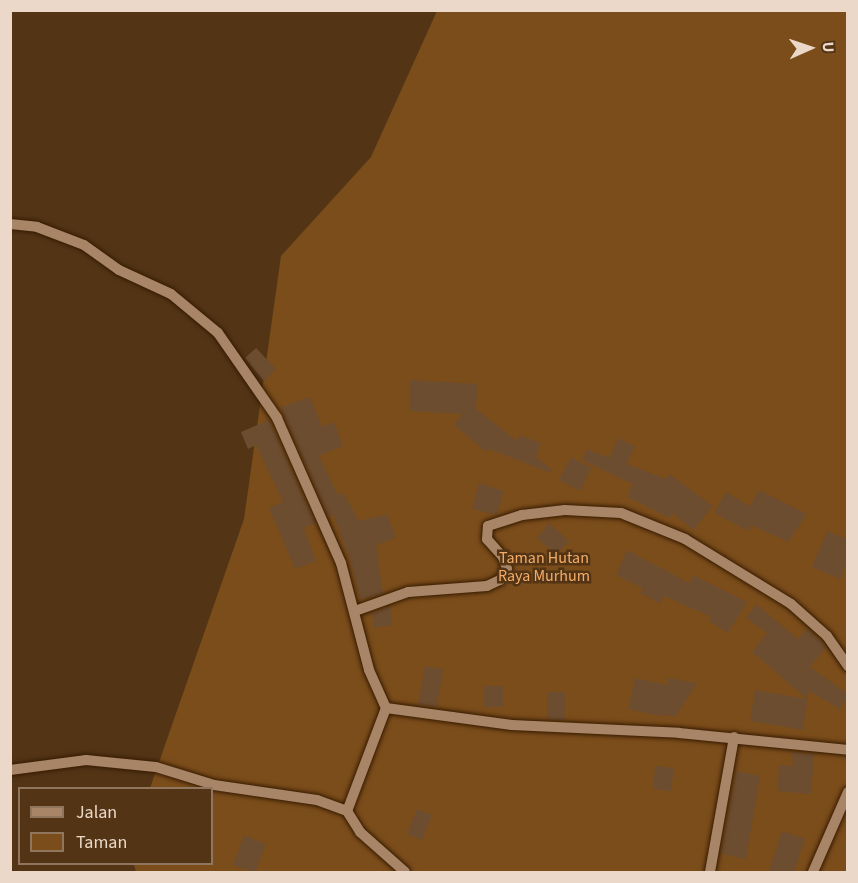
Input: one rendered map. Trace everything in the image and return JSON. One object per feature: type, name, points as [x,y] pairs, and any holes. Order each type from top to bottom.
[{"type":"street","points":[[10,224],[37,227],[84,245],[119,270],[171,294],[218,333],[277,418],[326,526],[355,611],[369,670],[386,708],[347,811]]},
{"type":"street","points":[[355,611],[408,592],[487,586],[500,580],[507,568],[503,557],[487,539],[488,526],[522,515],[565,510],[621,513],[685,539],[791,604],[827,636],[848,666]]},
{"type":"street","points":[[386,708],[512,725],[734,737],[848,750]]},
{"type":"street","points":[[710,873],[734,737]]},
{"type":"street","points":[[10,770],[86,760],[156,767],[214,784],[317,800],[347,811],[360,832],[405,873]]},
{"type":"street","points":[[813,873],[848,792]]},
{"type":"green space","name":"Taman Hutan Raya Murhum","points":[[437,11],[847,11],[847,872],[136,872],[134,865],[213,865],[213,787],[150,787],[244,519],[281,256],[371,157]]},
{"type":"building","points":[[256,348],[276,369],[264,381],[245,358]]},
{"type":"building","points":[[410,380],[478,384],[476,409],[517,441],[519,435],[541,443],[536,457],[552,470],[551,473],[489,449],[486,452],[454,425],[462,414],[409,411]]},
{"type":"building","points":[[310,397],[322,427],[334,422],[343,446],[319,456],[338,495],[343,492],[359,521],[387,514],[396,538],[376,545],[383,593],[372,597],[360,599],[350,559],[333,515],[329,517],[283,414],[282,407]]},
{"type":"building","points":[[269,420],[315,523],[304,528],[316,561],[295,569],[269,508],[283,502],[256,445],[248,449],[241,432]]},
{"type":"building","points":[[618,438],[635,446],[627,464],[666,479],[669,474],[713,506],[693,530],[672,513],[669,518],[628,497],[632,484],[582,460],[587,449],[609,458]]},
{"type":"building","points":[[571,457],[591,468],[580,491],[559,480]]},
{"type":"building","points":[[479,483],[504,491],[497,515],[472,509]]},
{"type":"building","points":[[759,490],[807,514],[788,542],[751,525],[748,531],[714,513],[726,492],[750,506]]},
{"type":"building","points":[[549,523],[569,541],[556,555],[537,538]]},
{"type":"building","points":[[827,531],[848,540],[848,559],[840,579],[812,567]]},
{"type":"building","points":[[627,550],[689,583],[693,575],[747,602],[728,633],[709,621],[711,617],[664,596],[660,604],[640,593],[643,588],[616,575]]},
{"type":"building","points":[[756,604],[798,639],[807,628],[821,641],[826,647],[810,667],[848,694],[840,709],[809,691],[803,730],[750,721],[755,690],[807,699],[752,652],[767,633],[746,618]]},
{"type":"building","points":[[390,606],[393,625],[374,628],[372,613]]},
{"type":"building","points":[[425,666],[443,669],[437,707],[418,705]]},
{"type":"building","points":[[635,678],[667,685],[668,678],[697,683],[676,716],[654,715],[628,709]]},
{"type":"building","points":[[484,686],[503,686],[503,707],[484,707]]},
{"type":"building","points":[[547,692],[565,692],[565,720],[547,719]]},
{"type":"building","points":[[792,752],[814,754],[811,794],[777,791],[779,765],[793,766]]},
{"type":"building","points":[[655,766],[674,768],[671,791],[653,789]]},
{"type":"building","points":[[736,771],[760,776],[746,859],[721,854]]},
{"type":"building","points":[[417,809],[432,815],[422,840],[407,834]]},
{"type":"building","points":[[782,831],[805,839],[794,873],[768,873]]},
{"type":"building","points":[[244,835],[266,844],[255,873],[233,865]]}]
